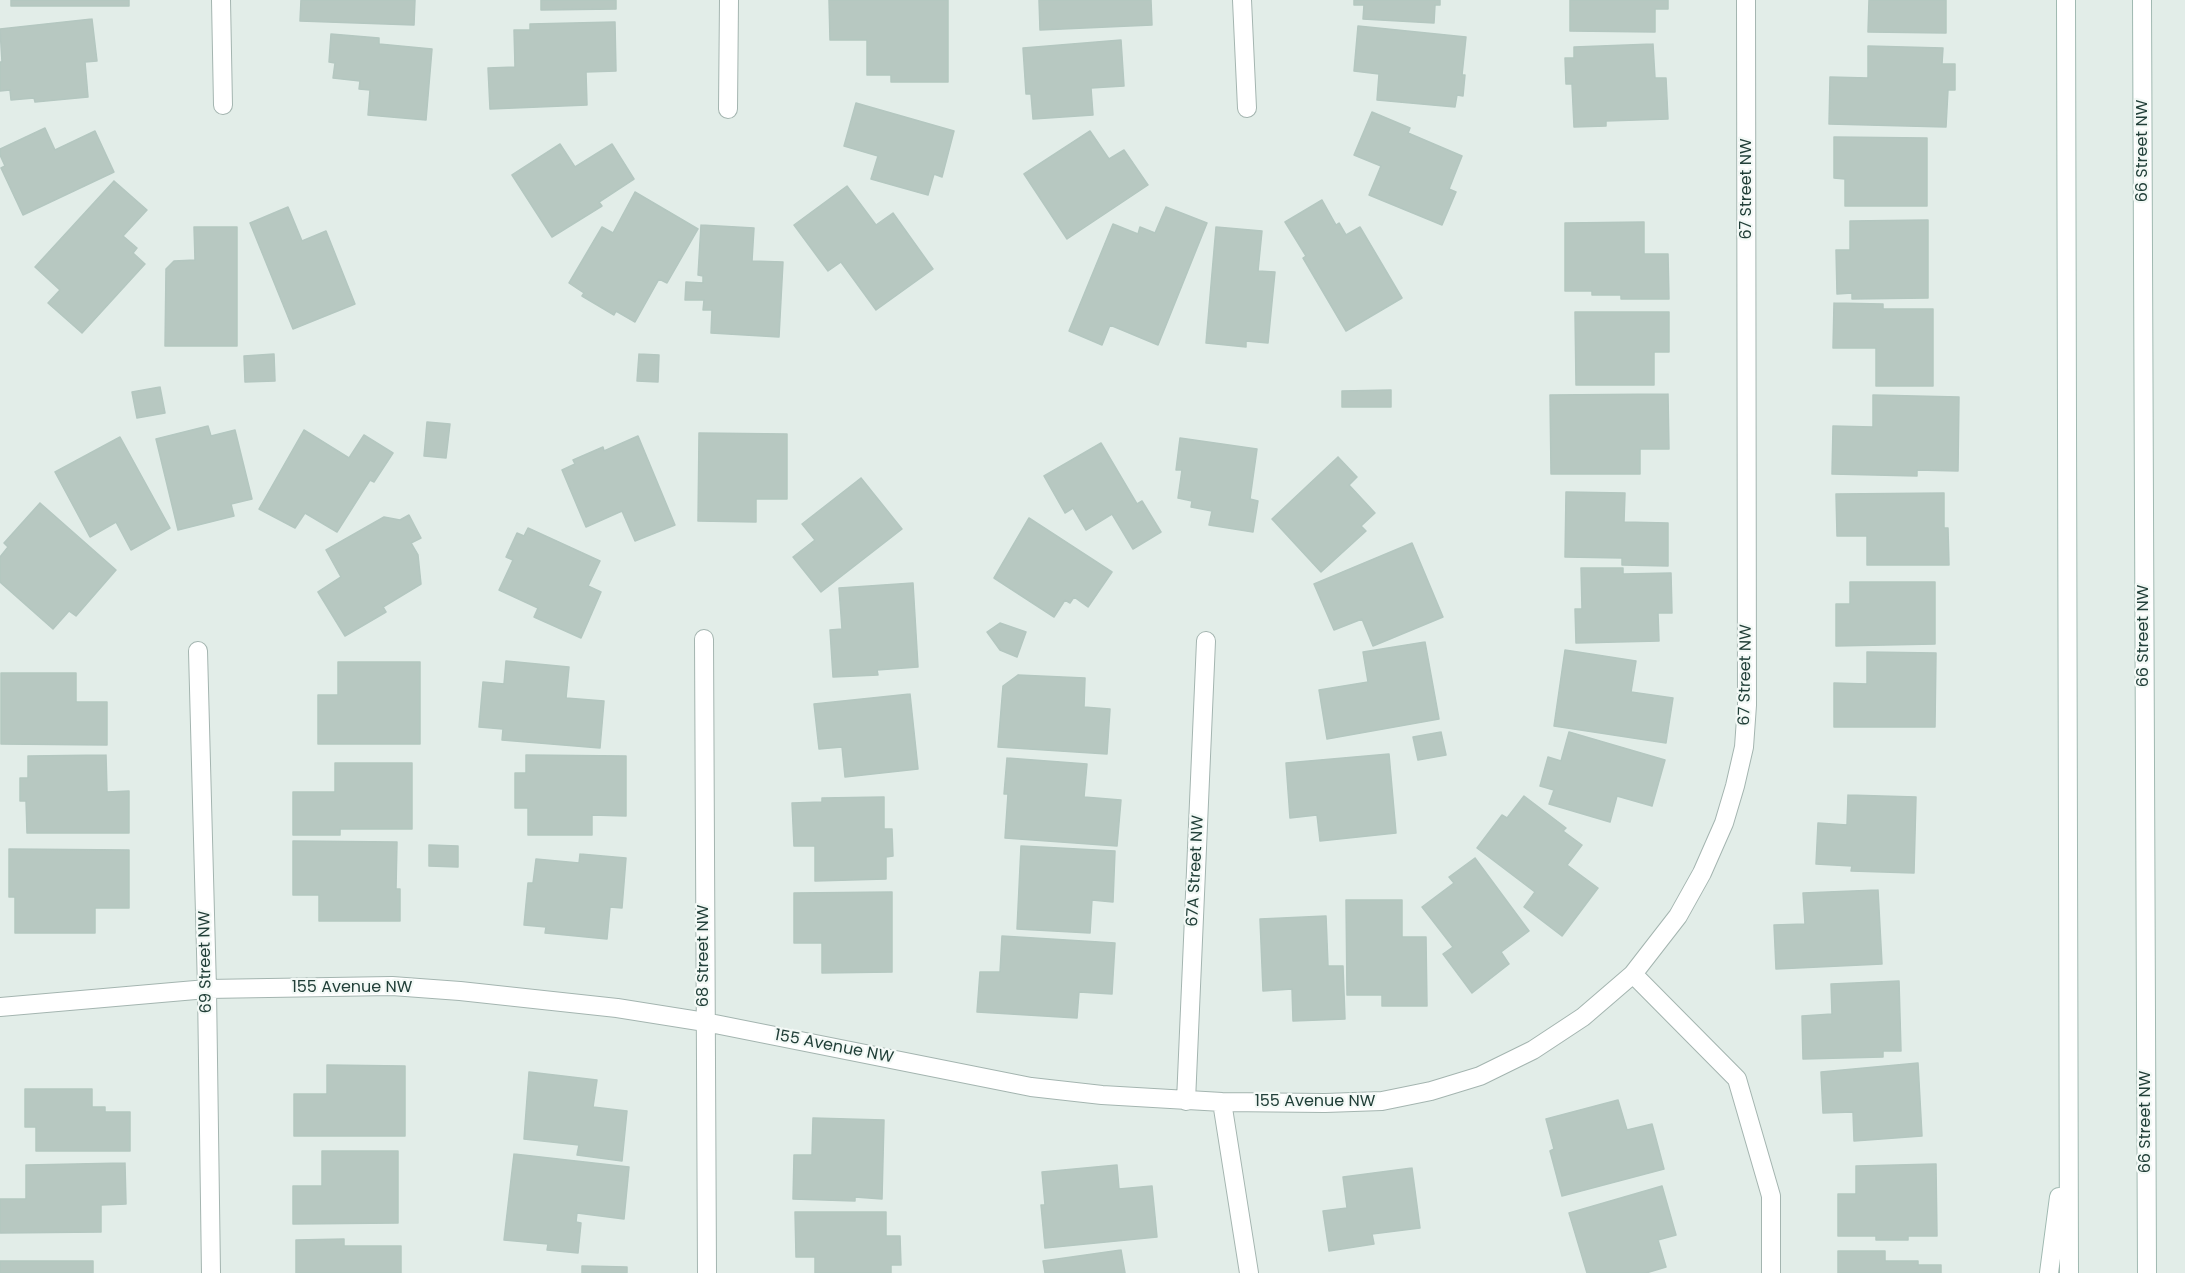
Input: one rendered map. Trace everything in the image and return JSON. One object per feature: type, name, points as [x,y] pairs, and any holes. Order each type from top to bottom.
[{"type":"street","points":[[221,0],[223,105]]},
{"type":"street","points":[[728,109],[729,0]]},
{"type":"street","points":[[1242,0],[1247,108]]},
{"type":"street","name":"67 Street NW","points":[[1633,974],[1678,916],[1702,873],[1724,823],[1744,747],[1748,705],[1746,0]]},
{"type":"street","points":[[2066,0],[2069,1273]]},
{"type":"street","name":"66 Street NW","points":[[2142,0],[2146,1273]]},
{"type":"street","name":"68 Street NW","points":[[704,639],[707,1273]]},
{"type":"street","name":"67A Street NW","points":[[1185,1101],[1206,641]]},
{"type":"street","name":"69 Street NW","points":[[198,651],[207,989],[211,1273]]},
{"type":"street","points":[[1633,974],[1737,1079],[1771,1196],[1771,1273]]},
{"type":"street","name":"155 Avenue NW","points":[[0,1007],[207,989],[392,986],[551,1000],[705,1022],[1031,1087],[1185,1101],[1325,1103],[1383,1101],[1431,1091],[1480,1076],[1533,1050],[1583,1017],[1633,974]]},
{"type":"street","points":[[1222,1102],[1249,1273]]},
{"type":"street","points":[[2049,1273],[2069,1130]]},
{"type":"building","points":[[11,0],[129,0],[129,6],[11,6]]},
{"type":"building","points":[[301,0],[415,0],[414,25],[300,21]]},
{"type":"building","points":[[541,0],[616,0],[616,9],[541,10]]},
{"type":"building","points":[[829,0],[948,0],[948,82],[891,82],[891,75],[867,75],[867,40],[830,40]]},
{"type":"building","points":[[1039,0],[1151,0],[1152,25],[1040,30]]},
{"type":"building","points":[[1354,0],[1440,0],[1440,5],[1435,5],[1434,23],[1363,19],[1364,5],[1354,5]]},
{"type":"building","points":[[1570,0],[1668,0],[1668,9],[1655,9],[1655,32],[1570,31]]},
{"type":"building","points":[[1869,0],[1946,0],[1946,33],[1868,32]]},
{"type":"building","points":[[92,19],[97,61],[85,62],[88,97],[35,102],[34,98],[11,100],[10,90],[0,91],[0,62],[2,62],[0,29]]},
{"type":"building","points":[[615,22],[616,71],[586,72],[587,105],[490,109],[488,68],[515,67],[514,30],[530,30],[530,24]]},
{"type":"building","points":[[1358,26],[1466,37],[1462,75],[1465,75],[1463,96],[1457,95],[1455,107],[1377,100],[1379,74],[1354,71]]},
{"type":"building","points":[[331,34],[379,38],[379,44],[432,49],[426,120],[368,115],[370,90],[359,89],[360,81],[333,78],[335,63],[329,62]]},
{"type":"building","points":[[1121,40],[1124,86],[1091,88],[1093,115],[1033,119],[1031,94],[1026,94],[1023,48]]},
{"type":"building","points":[[1653,44],[1655,78],[1666,78],[1668,119],[1606,121],[1606,126],[1574,127],[1572,84],[1566,84],[1565,58],[1574,58],[1574,47]]},
{"type":"building","points":[[1868,46],[1943,48],[1942,64],[1955,64],[1955,90],[1948,90],[1946,127],[1829,124],[1830,77],[1868,78]]},
{"type":"building","points":[[856,103],[954,131],[942,177],[934,174],[928,195],[871,179],[878,156],[844,146]]},
{"type":"building","points":[[1372,112],[1410,128],[1408,133],[1462,156],[1449,189],[1456,192],[1442,225],[1369,195],[1381,166],[1354,155]]},
{"type":"building","points":[[45,128],[55,150],[95,131],[114,172],[23,215],[1,168],[5,166],[0,149]]},
{"type":"building","points":[[1090,131],[1109,159],[1124,150],[1148,185],[1067,239],[1024,174]]},
{"type":"building","points":[[1834,137],[1927,138],[1927,206],[1845,206],[1845,179],[1834,178]]},
{"type":"building","points":[[560,144],[575,167],[612,144],[634,179],[599,202],[602,206],[552,237],[512,175]]},
{"type":"building","points":[[114,181],[147,210],[123,236],[137,248],[133,253],[145,264],[82,333],[48,303],[60,290],[35,267]]},
{"type":"building","points":[[847,186],[876,225],[893,213],[933,269],[876,310],[841,262],[828,271],[794,225]]},
{"type":"building","points":[[635,192],[698,229],[667,283],[659,279],[635,322],[616,311],[614,315],[582,296],[584,293],[569,283],[602,227],[613,233]]},
{"type":"building","points":[[1322,200],[1336,225],[1339,223],[1346,235],[1360,227],[1402,298],[1346,331],[1303,258],[1306,256],[1285,222]]},
{"type":"building","points":[[288,207],[302,241],[326,231],[355,304],[293,329],[250,223]]},
{"type":"building","points":[[1166,207],[1207,223],[1158,345],[1110,325],[1102,345],[1069,331],[1113,224],[1138,234],[1140,227],[1155,233]]},
{"type":"building","points":[[1928,220],[1928,298],[1852,299],[1852,293],[1837,294],[1836,250],[1850,250],[1850,221]]},
{"type":"building","points":[[1644,222],[1644,254],[1668,254],[1669,299],[1621,299],[1621,295],[1592,295],[1592,291],[1565,291],[1565,223]]},
{"type":"building","points":[[701,225],[754,228],[752,261],[783,262],[779,337],[711,333],[712,310],[703,310],[704,300],[685,300],[686,282],[703,283],[703,276],[698,275]]},
{"type":"building","points":[[194,227],[237,227],[237,346],[165,346],[166,269],[174,261],[195,260]]},
{"type":"building","points":[[1216,227],[1262,231],[1258,271],[1275,272],[1268,343],[1246,341],[1246,347],[1206,343]]},
{"type":"building","points":[[1834,303],[1883,304],[1883,309],[1933,309],[1933,386],[1876,386],[1876,348],[1833,348]]},
{"type":"building","points":[[1575,312],[1669,312],[1669,352],[1654,352],[1654,385],[1576,385]]},
{"type":"building","points":[[274,354],[275,381],[245,382],[244,356]]},
{"type":"building","points":[[639,354],[659,355],[658,382],[637,381]]},
{"type":"building","points":[[160,387],[165,413],[137,418],[132,392]]},
{"type":"building","points":[[1391,390],[1391,407],[1342,407],[1342,391]]},
{"type":"building","points":[[1668,394],[1669,449],[1640,449],[1640,474],[1551,474],[1550,395]]},
{"type":"building","points":[[1873,395],[1959,397],[1958,471],[1917,470],[1917,476],[1832,474],[1833,426],[1873,427]]},
{"type":"building","points":[[427,422],[450,424],[446,458],[424,456]]},
{"type":"building","points":[[208,426],[211,436],[235,430],[252,499],[231,504],[234,516],[178,530],[156,439]]},
{"type":"building","points":[[304,430],[349,458],[364,435],[393,453],[374,482],[370,480],[337,532],[305,513],[295,528],[259,509]]},
{"type":"building","points":[[699,433],[787,434],[787,499],[756,499],[756,522],[698,521]]},
{"type":"building","points":[[638,436],[675,525],[635,541],[622,511],[586,527],[562,470],[575,464],[573,460],[603,447],[604,451]]},
{"type":"building","points":[[120,437],[170,528],[131,550],[116,522],[90,537],[55,472]]},
{"type":"building","points":[[1180,438],[1257,449],[1250,499],[1258,501],[1253,532],[1209,525],[1212,511],[1191,507],[1192,501],[1178,498],[1182,470],[1176,470]]},
{"type":"building","points":[[1101,443],[1137,504],[1142,501],[1161,532],[1133,549],[1112,514],[1086,530],[1073,508],[1065,513],[1044,476]]},
{"type":"building","points":[[1338,457],[1357,477],[1349,485],[1375,513],[1361,526],[1366,531],[1321,572],[1272,519]]},
{"type":"building","points":[[861,478],[902,529],[821,592],[793,557],[815,540],[802,524]]},
{"type":"building","points":[[1566,492],[1625,493],[1624,522],[1668,523],[1668,566],[1622,565],[1622,558],[1565,557]]},
{"type":"building","points":[[1944,493],[1944,528],[1948,528],[1949,565],[1867,565],[1867,536],[1837,536],[1836,494]]},
{"type":"building","points":[[40,503],[116,570],[76,616],[69,611],[53,629],[0,582],[0,557],[8,547],[4,543]]},
{"type":"building","points":[[409,515],[421,538],[411,543],[418,555],[421,584],[383,607],[386,612],[345,636],[318,592],[341,577],[326,550],[384,517],[400,520]]},
{"type":"building","points":[[1029,518],[1112,572],[1088,607],[1074,597],[1070,603],[1065,600],[1054,617],[994,578]]},
{"type":"building","points":[[528,528],[600,561],[588,586],[601,592],[581,638],[534,617],[538,608],[499,590],[513,560],[506,557],[517,533],[524,536]]},
{"type":"building","points":[[1412,543],[1443,617],[1373,646],[1362,619],[1334,630],[1314,584]]},
{"type":"building","points":[[1581,568],[1623,568],[1623,574],[1671,573],[1672,613],[1658,613],[1659,641],[1576,643],[1575,609],[1582,609]]},
{"type":"building","points":[[1850,582],[1935,582],[1935,644],[1836,646],[1836,604],[1850,604]]},
{"type":"building","points":[[913,583],[918,667],[877,670],[878,675],[833,677],[830,630],[842,629],[839,588]]},
{"type":"building","points":[[1000,623],[1026,632],[1017,657],[1000,650],[987,632]]},
{"type":"building","points":[[1425,642],[1439,719],[1327,739],[1319,690],[1368,682],[1363,652]]},
{"type":"building","points":[[1565,650],[1636,661],[1631,692],[1673,698],[1666,743],[1554,726]]},
{"type":"building","points":[[1867,652],[1936,653],[1935,727],[1834,727],[1834,683],[1867,684]]},
{"type":"building","points":[[506,661],[569,667],[566,698],[604,701],[600,748],[502,740],[503,729],[479,727],[483,682],[504,684]]},
{"type":"building","points":[[338,662],[420,662],[420,744],[318,744],[318,695],[338,695]]},
{"type":"building","points":[[1,673],[76,673],[76,702],[107,702],[107,745],[1,744]]},
{"type":"building","points":[[1018,675],[1085,678],[1084,707],[1110,709],[1107,754],[998,747],[1003,686]]},
{"type":"building","points":[[910,694],[918,769],[845,777],[842,747],[819,749],[814,704]]},
{"type":"building","points":[[1441,732],[1446,755],[1418,760],[1413,737]]},
{"type":"building","points":[[1569,732],[1665,760],[1652,806],[1617,796],[1610,822],[1549,804],[1554,790],[1540,786],[1548,757],[1561,761]]},
{"type":"building","points":[[1389,754],[1396,833],[1320,841],[1317,815],[1290,818],[1286,763]]},
{"type":"building","points":[[106,755],[107,792],[129,791],[129,833],[27,833],[26,801],[20,801],[20,778],[28,778],[28,756]]},
{"type":"building","points":[[526,755],[626,756],[626,816],[592,815],[592,835],[528,835],[528,808],[515,808],[515,773],[526,773]]},
{"type":"building","points":[[1007,758],[1087,764],[1084,797],[1121,800],[1117,846],[1005,838],[1008,794],[1004,794]]},
{"type":"building","points":[[335,763],[412,763],[412,829],[340,829],[340,835],[293,835],[293,792],[335,792]]},
{"type":"building","points":[[1848,795],[1916,797],[1914,873],[1851,871],[1852,866],[1816,864],[1818,823],[1847,825]]},
{"type":"building","points":[[1524,796],[1566,828],[1563,831],[1582,845],[1567,865],[1598,888],[1562,936],[1524,907],[1535,892],[1477,848],[1502,815],[1507,818]]},
{"type":"building","points":[[884,797],[884,829],[892,829],[893,856],[886,857],[886,879],[815,881],[815,846],[794,846],[792,803],[822,802],[822,798]]},
{"type":"building","points":[[293,841],[397,842],[396,889],[400,889],[400,921],[319,921],[319,895],[293,895]]},
{"type":"building","points":[[429,845],[458,846],[458,867],[429,866]]},
{"type":"building","points":[[1021,846],[1115,851],[1113,902],[1092,900],[1090,933],[1017,929]]},
{"type":"building","points":[[9,849],[129,850],[129,908],[95,908],[95,933],[15,933],[15,897],[9,897]]},
{"type":"building","points":[[580,854],[626,858],[622,908],[610,907],[607,939],[545,933],[546,927],[524,925],[528,883],[533,883],[536,859],[579,863]]},
{"type":"building","points":[[1475,858],[1529,931],[1501,952],[1509,964],[1472,993],[1443,954],[1453,947],[1422,907],[1454,883],[1449,877]]},
{"type":"building","points":[[1878,890],[1882,964],[1776,969],[1774,925],[1805,924],[1803,893]]},
{"type":"building","points":[[892,892],[892,972],[822,973],[822,943],[794,943],[794,893]]},
{"type":"building","points":[[1346,900],[1402,900],[1402,937],[1426,937],[1427,1006],[1382,1006],[1382,995],[1347,995]]},
{"type":"building","points":[[1326,916],[1328,966],[1343,966],[1345,1019],[1293,1021],[1292,989],[1263,991],[1260,919]]},
{"type":"building","points":[[1002,936],[1115,943],[1112,994],[1079,992],[1077,1018],[977,1012],[980,972],[1000,972]]},
{"type":"building","points":[[1899,981],[1901,1051],[1883,1051],[1883,1057],[1803,1059],[1802,1016],[1832,1014],[1831,984]]},
{"type":"building","points":[[1918,1063],[1922,1136],[1854,1141],[1853,1112],[1823,1113],[1821,1072]]},
{"type":"building","points":[[327,1065],[405,1066],[405,1136],[294,1136],[294,1094],[327,1094]]},
{"type":"building","points":[[529,1072],[597,1080],[593,1107],[627,1111],[622,1161],[577,1155],[579,1145],[524,1139]]},
{"type":"building","points":[[25,1089],[92,1089],[92,1107],[105,1107],[105,1112],[130,1112],[130,1151],[36,1151],[36,1127],[25,1127]]},
{"type":"building","points":[[1618,1100],[1627,1130],[1652,1124],[1664,1169],[1562,1196],[1550,1151],[1554,1149],[1546,1119]]},
{"type":"building","points":[[813,1118],[884,1120],[882,1199],[855,1197],[855,1201],[793,1199],[794,1155],[812,1155]]},
{"type":"building","points":[[322,1151],[398,1151],[398,1223],[293,1224],[293,1186],[322,1186]]},
{"type":"building","points":[[514,1154],[629,1167],[624,1219],[577,1213],[576,1222],[581,1223],[578,1253],[547,1250],[548,1244],[504,1240]]},
{"type":"building","points":[[125,1163],[126,1204],[101,1205],[101,1232],[0,1233],[0,1199],[26,1199],[26,1165]]},
{"type":"building","points":[[1936,1164],[1937,1236],[1908,1236],[1908,1240],[1876,1240],[1876,1236],[1838,1236],[1838,1194],[1856,1194],[1856,1166]]},
{"type":"building","points":[[1117,1165],[1119,1189],[1152,1186],[1157,1237],[1045,1248],[1041,1205],[1045,1205],[1042,1172]]},
{"type":"building","points":[[1412,1168],[1420,1228],[1372,1234],[1374,1244],[1329,1251],[1323,1211],[1347,1208],[1343,1177]]},
{"type":"building","points":[[1662,1186],[1676,1235],[1658,1240],[1666,1267],[1646,1273],[1587,1273],[1569,1213]]},
{"type":"building","points":[[795,1212],[886,1212],[886,1236],[900,1236],[901,1265],[891,1265],[891,1273],[815,1273],[815,1257],[796,1257]]},
{"type":"building","points":[[344,1239],[344,1246],[401,1246],[401,1273],[296,1273],[296,1240]]},
{"type":"building","points":[[1121,1250],[1125,1273],[1045,1273],[1043,1261]]},
{"type":"building","points":[[1838,1251],[1885,1251],[1885,1261],[1918,1261],[1918,1265],[1941,1265],[1941,1273],[1838,1273]]},
{"type":"building","points":[[0,1261],[93,1261],[93,1273],[0,1273]]},
{"type":"building","points":[[582,1266],[627,1267],[627,1273],[582,1273]]}]
